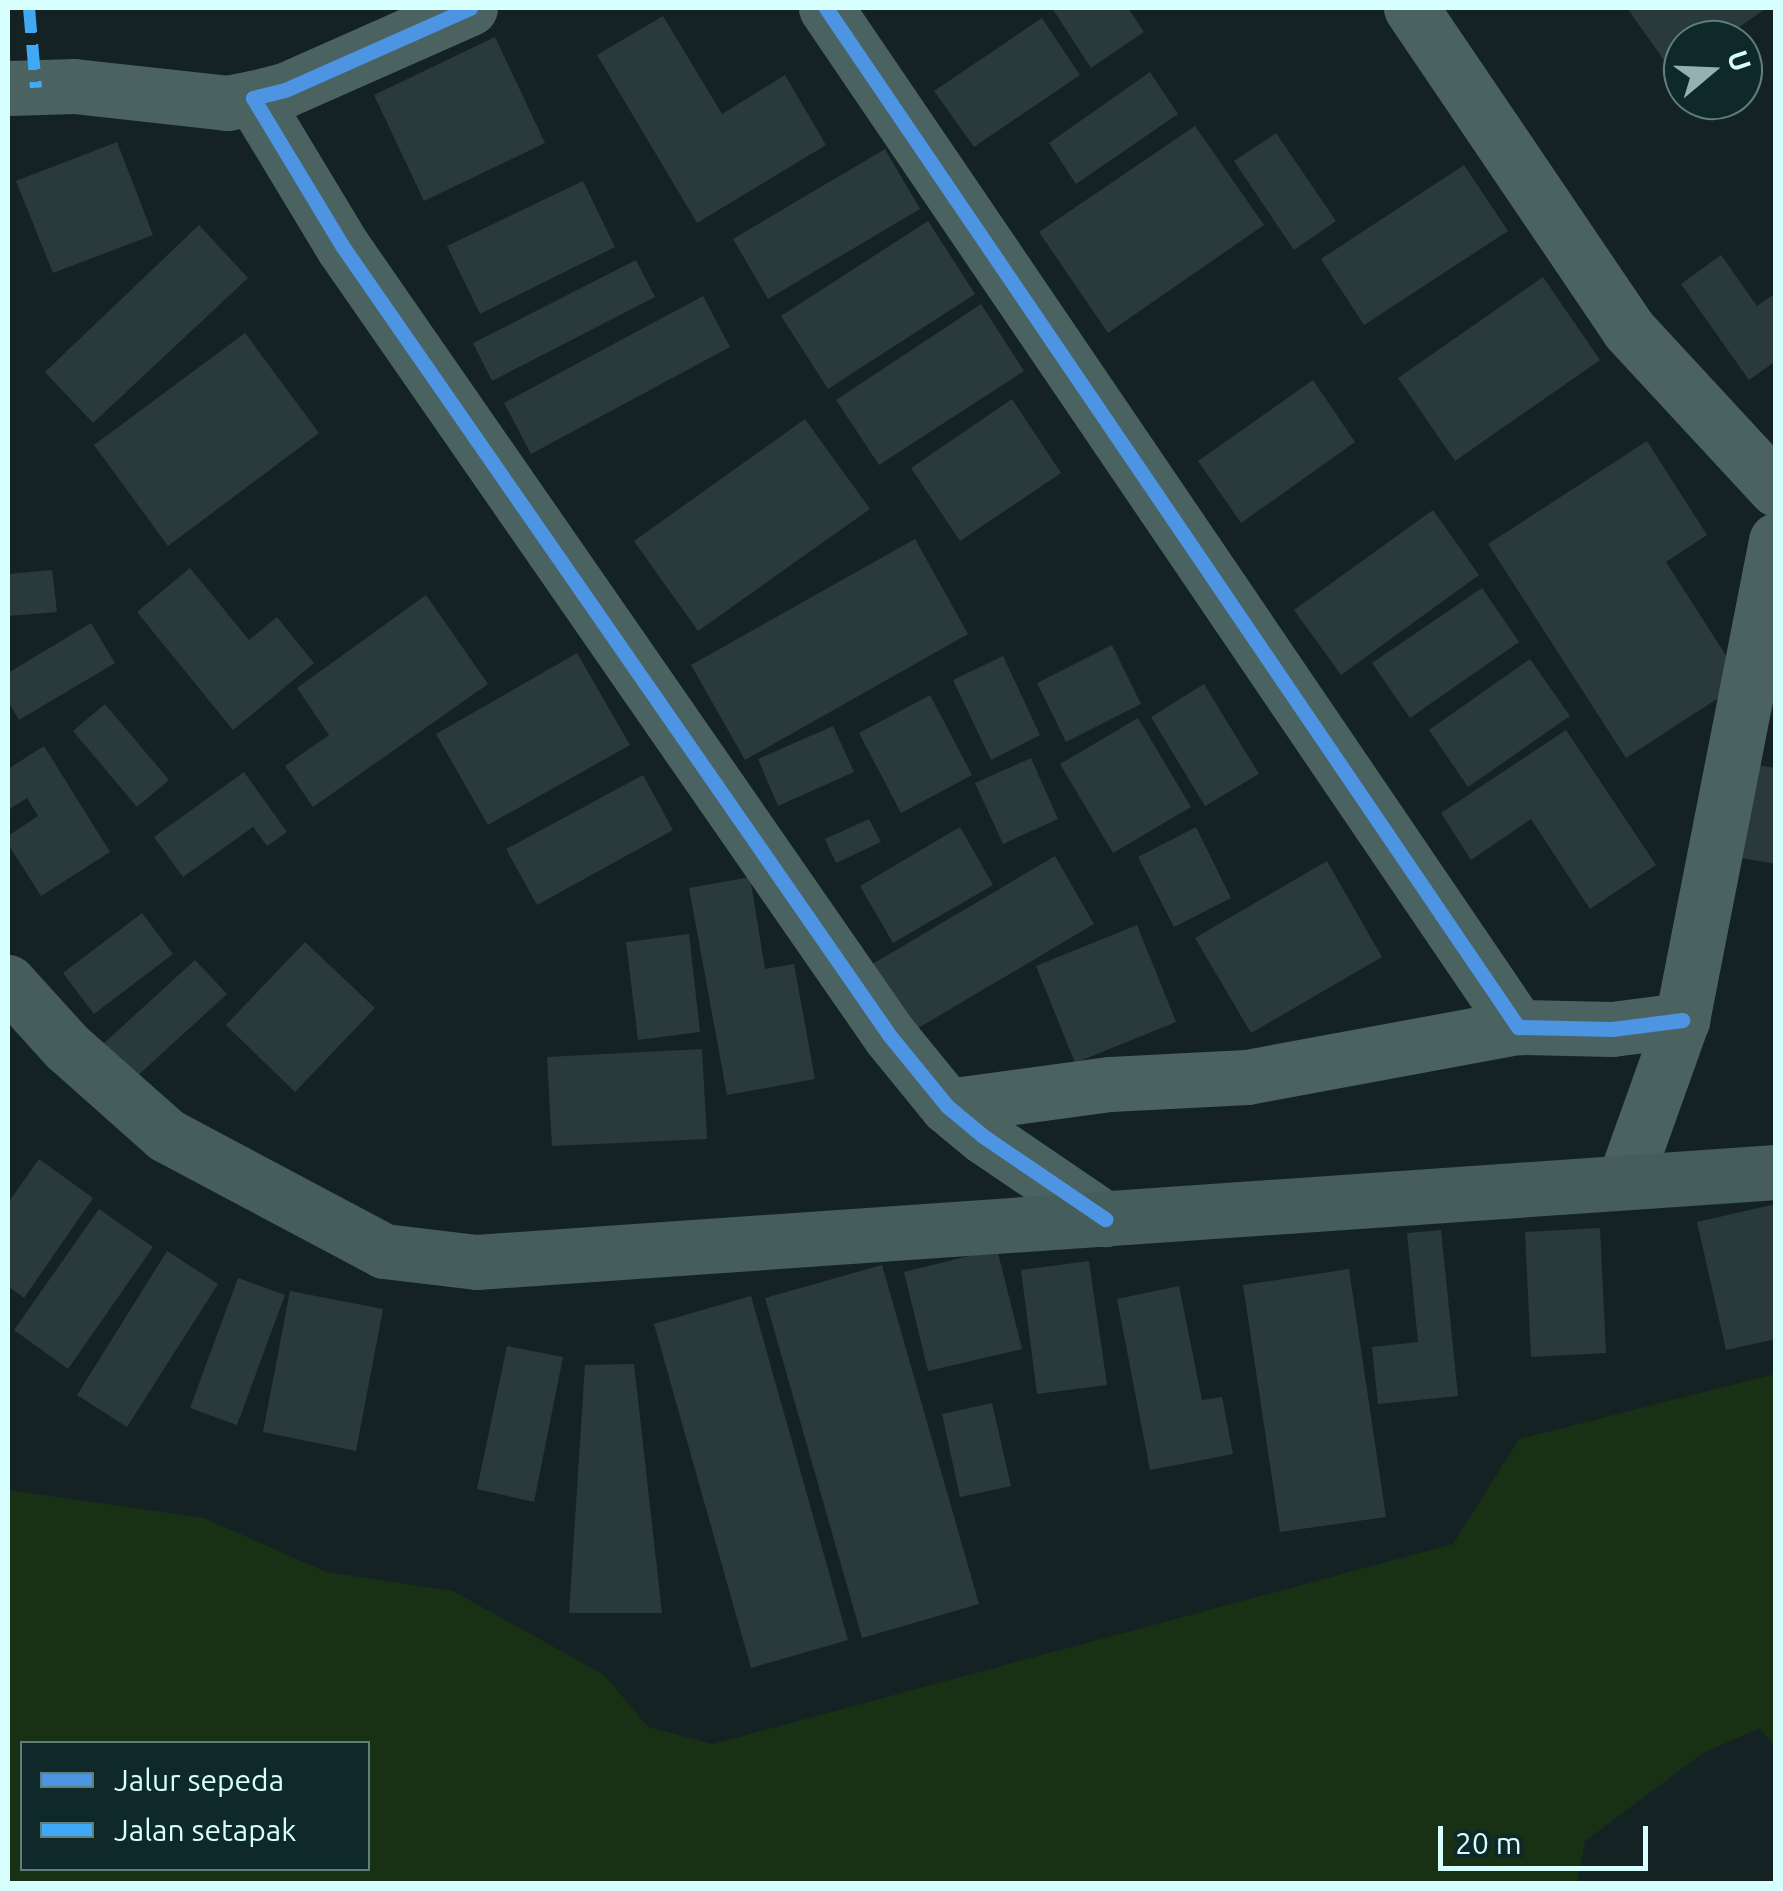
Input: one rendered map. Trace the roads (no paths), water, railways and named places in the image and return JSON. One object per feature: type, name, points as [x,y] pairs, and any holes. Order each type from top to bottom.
[{"type":"main road","points":[[8,982],[67,1047],[166,1135],[384,1251],[476,1262],[1776,1172]]},
{"type":"street","points":[[8,88],[74,86],[228,103],[284,90],[470,8]]},
{"type":"street","points":[[826,8],[1518,1028]]},
{"type":"street","points":[[1411,8],[1628,329],[1776,489]]},
{"type":"street","points":[[253,98],[342,248],[890,1036],[947,1106],[983,1136],[1106,1219]]},
{"type":"street","points":[[1624,1182],[1682,1020],[1776,540]]},
{"type":"street","points":[[947,1106],[1110,1084],[1247,1078],[1518,1028],[1612,1030],[1682,1020]]}]
